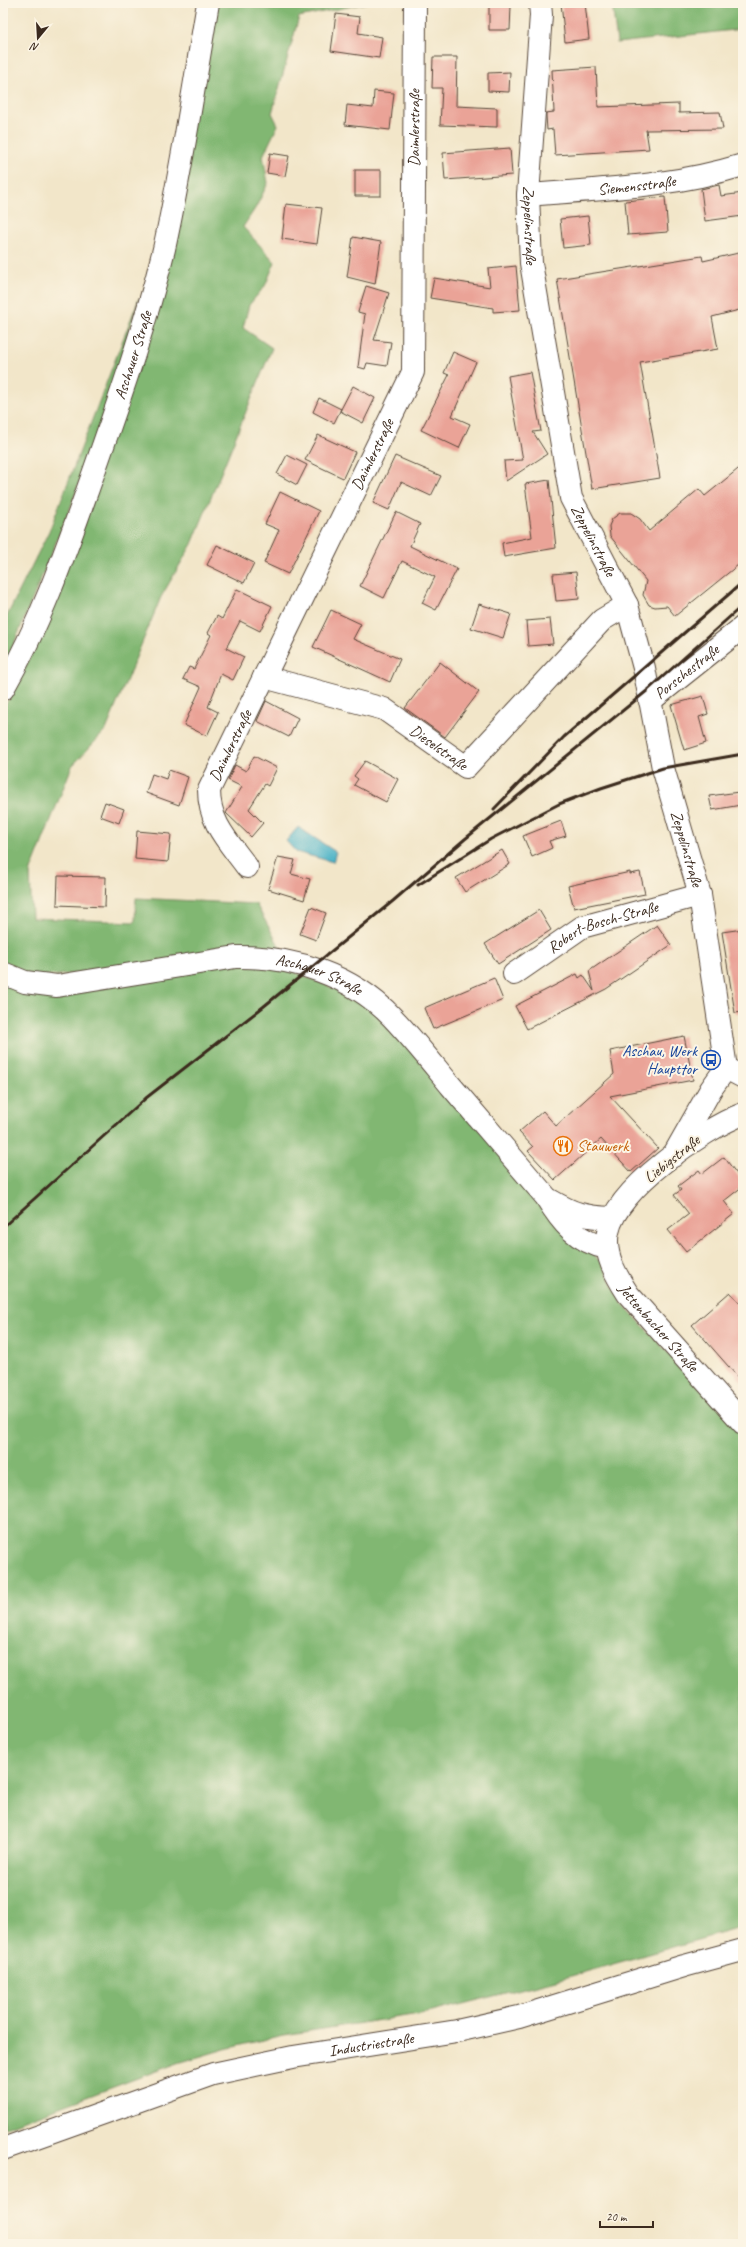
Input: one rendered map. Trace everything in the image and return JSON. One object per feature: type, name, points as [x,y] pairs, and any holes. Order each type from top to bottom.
[{"type":"street","name":"Aschauer Straße","points":[[3,690],[16,667],[47,597],[80,510],[121,392],[151,299],[164,247],[208,3]]},
{"type":"street","name":"Daimlerstraße","points":[[247,867],[214,820],[209,806],[209,790],[413,372],[415,3]]},
{"type":"street","name":"Zeppelinstraße","points":[[540,3],[541,15],[528,195],[531,263],[571,498],[627,605],[644,668],[663,768],[700,895],[735,1073],[711,1089],[673,1156]]},
{"type":"street","name":"Siemensstraße","points":[[528,195],[666,184],[713,174],[743,165]]},
{"type":"street","name":"Dieselstraße","points":[[264,677],[384,709],[466,767],[602,620],[627,605]]},
{"type":"street","name":"Porschestraße","points":[[650,701],[743,627]]},
{"type":"street","name":"Robert-Bosch-Straße","points":[[514,974],[582,927],[700,895]]},
{"type":"street","name":"Aschauer Straße","points":[[3,974],[25,982],[57,986],[236,957],[258,957],[297,963],[323,972],[358,990],[392,1016],[546,1197],[559,1218],[572,1232],[593,1245],[607,1248]]},
{"type":"street","name":"Liebigstraße","points":[[612,1218],[627,1196],[673,1156],[702,1134],[743,1114]]},
{"type":"street","name":"Aschauer Straße","points":[[546,1197],[568,1210],[585,1217],[612,1218]]},
{"type":"street","name":"Jettenbacher Straße","points":[[612,1218],[608,1232],[607,1248],[618,1280],[628,1294],[743,1424]]},
{"type":"street","name":"Industriestraße","points":[[3,2149],[213,2074],[293,2057],[457,2031],[519,2016],[684,1966],[743,1950]]},
{"type":"green space","points":[[217,3],[367,3],[299,17],[272,113],[278,125],[263,156],[268,183],[256,207],[243,227],[275,262],[265,286],[249,305],[243,328],[272,348],[192,544],[161,597],[106,730],[72,766],[30,873],[32,918],[135,922],[136,898],[256,904],[282,951],[118,970],[35,977],[3,965],[3,709],[22,675],[88,513]]},
{"type":"green space","points":[[612,3],[743,3],[743,29],[617,43]]},
{"type":"green space","points":[[139,298],[112,390],[71,506],[3,670],[3,624],[50,529]]},
{"type":"green space","points":[[237,962],[278,965],[369,1003],[572,1235],[602,1263],[622,1303],[743,1434],[743,1927],[571,1976],[432,2012],[284,2035],[225,2049],[178,2063],[3,2128],[3,983]]},
{"type":"water","points":[[298,827],[336,852],[333,862],[296,852],[286,841]]},
{"type":"building","points":[[561,3],[585,3],[589,39],[565,42]]},
{"type":"building","points":[[489,6],[511,6],[510,30],[489,30]]},
{"type":"building","points":[[336,14],[360,17],[358,33],[382,37],[379,58],[331,51]]},
{"type":"building","points":[[433,57],[457,57],[456,106],[497,108],[497,127],[440,125],[442,88],[432,88]]},
{"type":"building","points":[[596,67],[598,107],[679,104],[679,113],[720,112],[723,129],[646,130],[649,149],[555,155],[553,129],[547,130],[546,116],[546,113],[554,112],[552,70]]},
{"type":"building","points":[[510,72],[509,92],[488,91],[488,73]]},
{"type":"building","points":[[374,91],[394,93],[390,130],[345,125],[347,105],[373,108]]},
{"type":"building","points":[[510,148],[512,175],[445,180],[443,153]]},
{"type":"building","points":[[270,153],[289,156],[285,176],[267,173]]},
{"type":"building","points":[[355,170],[381,170],[381,196],[355,196]]},
{"type":"building","points":[[719,185],[721,196],[743,193],[743,216],[705,221],[701,189]]},
{"type":"building","points":[[665,197],[668,232],[628,235],[625,201]]},
{"type":"building","points":[[286,204],[322,208],[317,244],[282,239]]},
{"type":"building","points":[[588,216],[591,245],[563,248],[560,219]]},
{"type":"building","points":[[353,237],[381,242],[375,284],[347,277]]},
{"type":"building","points":[[743,252],[743,309],[712,317],[718,349],[640,362],[660,478],[592,489],[557,279],[702,256],[703,261]]},
{"type":"building","points":[[516,266],[520,310],[493,312],[493,308],[430,298],[434,278],[490,287],[488,269]]},
{"type":"building","points":[[366,286],[389,293],[374,340],[391,342],[387,366],[367,363],[365,369],[358,367],[365,314],[358,312]]},
{"type":"building","points":[[453,352],[476,362],[452,416],[470,424],[459,448],[421,430],[449,375],[444,373]]},
{"type":"building","points":[[530,372],[541,431],[533,432],[547,454],[506,481],[504,461],[523,460],[508,376]]},
{"type":"building","points":[[353,386],[375,398],[363,423],[340,411]]},
{"type":"building","points":[[319,398],[341,409],[334,423],[313,412]]},
{"type":"building","points":[[318,435],[355,452],[343,478],[305,460]]},
{"type":"building","points":[[287,455],[307,465],[297,485],[277,474]]},
{"type":"building","points":[[395,456],[441,476],[431,496],[401,482],[389,510],[373,503]]},
{"type":"building","points":[[743,465],[743,561],[675,616],[667,606],[655,607],[649,605],[643,595],[646,581],[610,536],[609,526],[612,519],[620,513],[631,513],[640,519],[649,531],[699,489],[705,496]]},
{"type":"building","points":[[549,480],[556,548],[504,557],[502,543],[532,537],[525,484]]},
{"type":"building","points":[[280,492],[319,511],[288,574],[264,563],[279,530],[265,524]]},
{"type":"building","points":[[396,512],[420,524],[410,546],[457,569],[436,610],[422,603],[435,577],[402,561],[384,598],[360,586]]},
{"type":"building","points":[[217,545],[254,563],[244,583],[207,565]]},
{"type":"building","points":[[576,572],[579,599],[556,601],[553,574]]},
{"type":"building","points":[[237,589],[272,606],[260,631],[240,621],[226,648],[244,657],[233,680],[221,674],[208,707],[218,712],[207,736],[184,725],[201,687],[183,679],[189,667],[194,669],[211,635],[208,633],[217,616],[222,619]]},
{"type":"building","points":[[479,604],[511,614],[503,638],[471,628]]},
{"type":"building","points":[[331,610],[361,624],[353,639],[400,659],[390,682],[313,647]]},
{"type":"building","points":[[550,619],[553,644],[528,646],[526,621]]},
{"type":"building","points":[[440,662],[479,692],[445,737],[405,708]]},
{"type":"building","points":[[703,696],[708,714],[699,717],[706,743],[684,750],[671,705]]},
{"type":"building","points":[[266,701],[298,718],[289,737],[257,721]]},
{"type":"building","points":[[254,756],[277,768],[268,786],[265,784],[249,809],[263,823],[251,837],[226,813],[242,787],[228,780],[235,765],[246,771]]},
{"type":"building","points":[[365,761],[398,779],[386,802],[354,785],[358,779],[354,776]]},
{"type":"building","points":[[169,770],[188,777],[179,805],[146,793],[152,774],[166,779]]},
{"type":"building","points":[[739,792],[741,805],[712,810],[709,796]]},
{"type":"building","points":[[105,802],[124,809],[119,823],[100,816]]},
{"type":"building","points":[[561,821],[566,836],[549,841],[552,848],[532,857],[523,836]]},
{"type":"building","points":[[137,831],[171,834],[168,862],[135,859]]},
{"type":"building","points":[[502,850],[510,864],[465,892],[456,878]]},
{"type":"building","points":[[278,857],[295,860],[291,874],[310,879],[304,900],[268,889]]},
{"type":"building","points":[[630,872],[630,874],[640,872],[645,894],[574,908],[568,886]]},
{"type":"building","points":[[58,876],[106,877],[105,907],[57,905]]},
{"type":"building","points":[[311,907],[326,913],[316,940],[300,934]]},
{"type":"building","points":[[539,910],[551,930],[498,964],[485,944]]},
{"type":"building","points":[[657,925],[671,945],[606,989],[527,1029],[515,1006],[577,974],[579,978],[583,975],[594,991],[589,971]]},
{"type":"building","points":[[743,929],[743,1012],[735,1013],[722,932]]},
{"type":"building","points":[[494,978],[503,1000],[433,1029],[424,1008]]},
{"type":"building","points":[[684,1036],[693,1080],[610,1096],[658,1148],[631,1172],[601,1139],[555,1180],[528,1151],[533,1147],[519,1132],[543,1111],[556,1126],[614,1074],[610,1051]]},
{"type":"building","points":[[724,1157],[743,1182],[743,1186],[724,1201],[734,1214],[686,1252],[668,1230],[689,1214],[674,1195],[681,1190],[678,1186],[699,1170],[702,1174]]},
{"type":"building","points":[[730,1292],[743,1306],[743,1383],[692,1325]]},
{"type":"railway","points":[[494,809],[564,737],[743,582]]},
{"type":"railway","points":[[3,1227],[146,1098],[263,1007],[393,901],[465,839],[648,690],[743,605]]},
{"type":"railway","points":[[418,885],[491,839],[559,804],[601,788],[663,768],[743,754]]},
{"type":"place","name":"Aschau, Werk Haupttor","points":[[711,1060]]},
{"type":"place","name":"Stauwerk","points":[[563,1146]]}]
